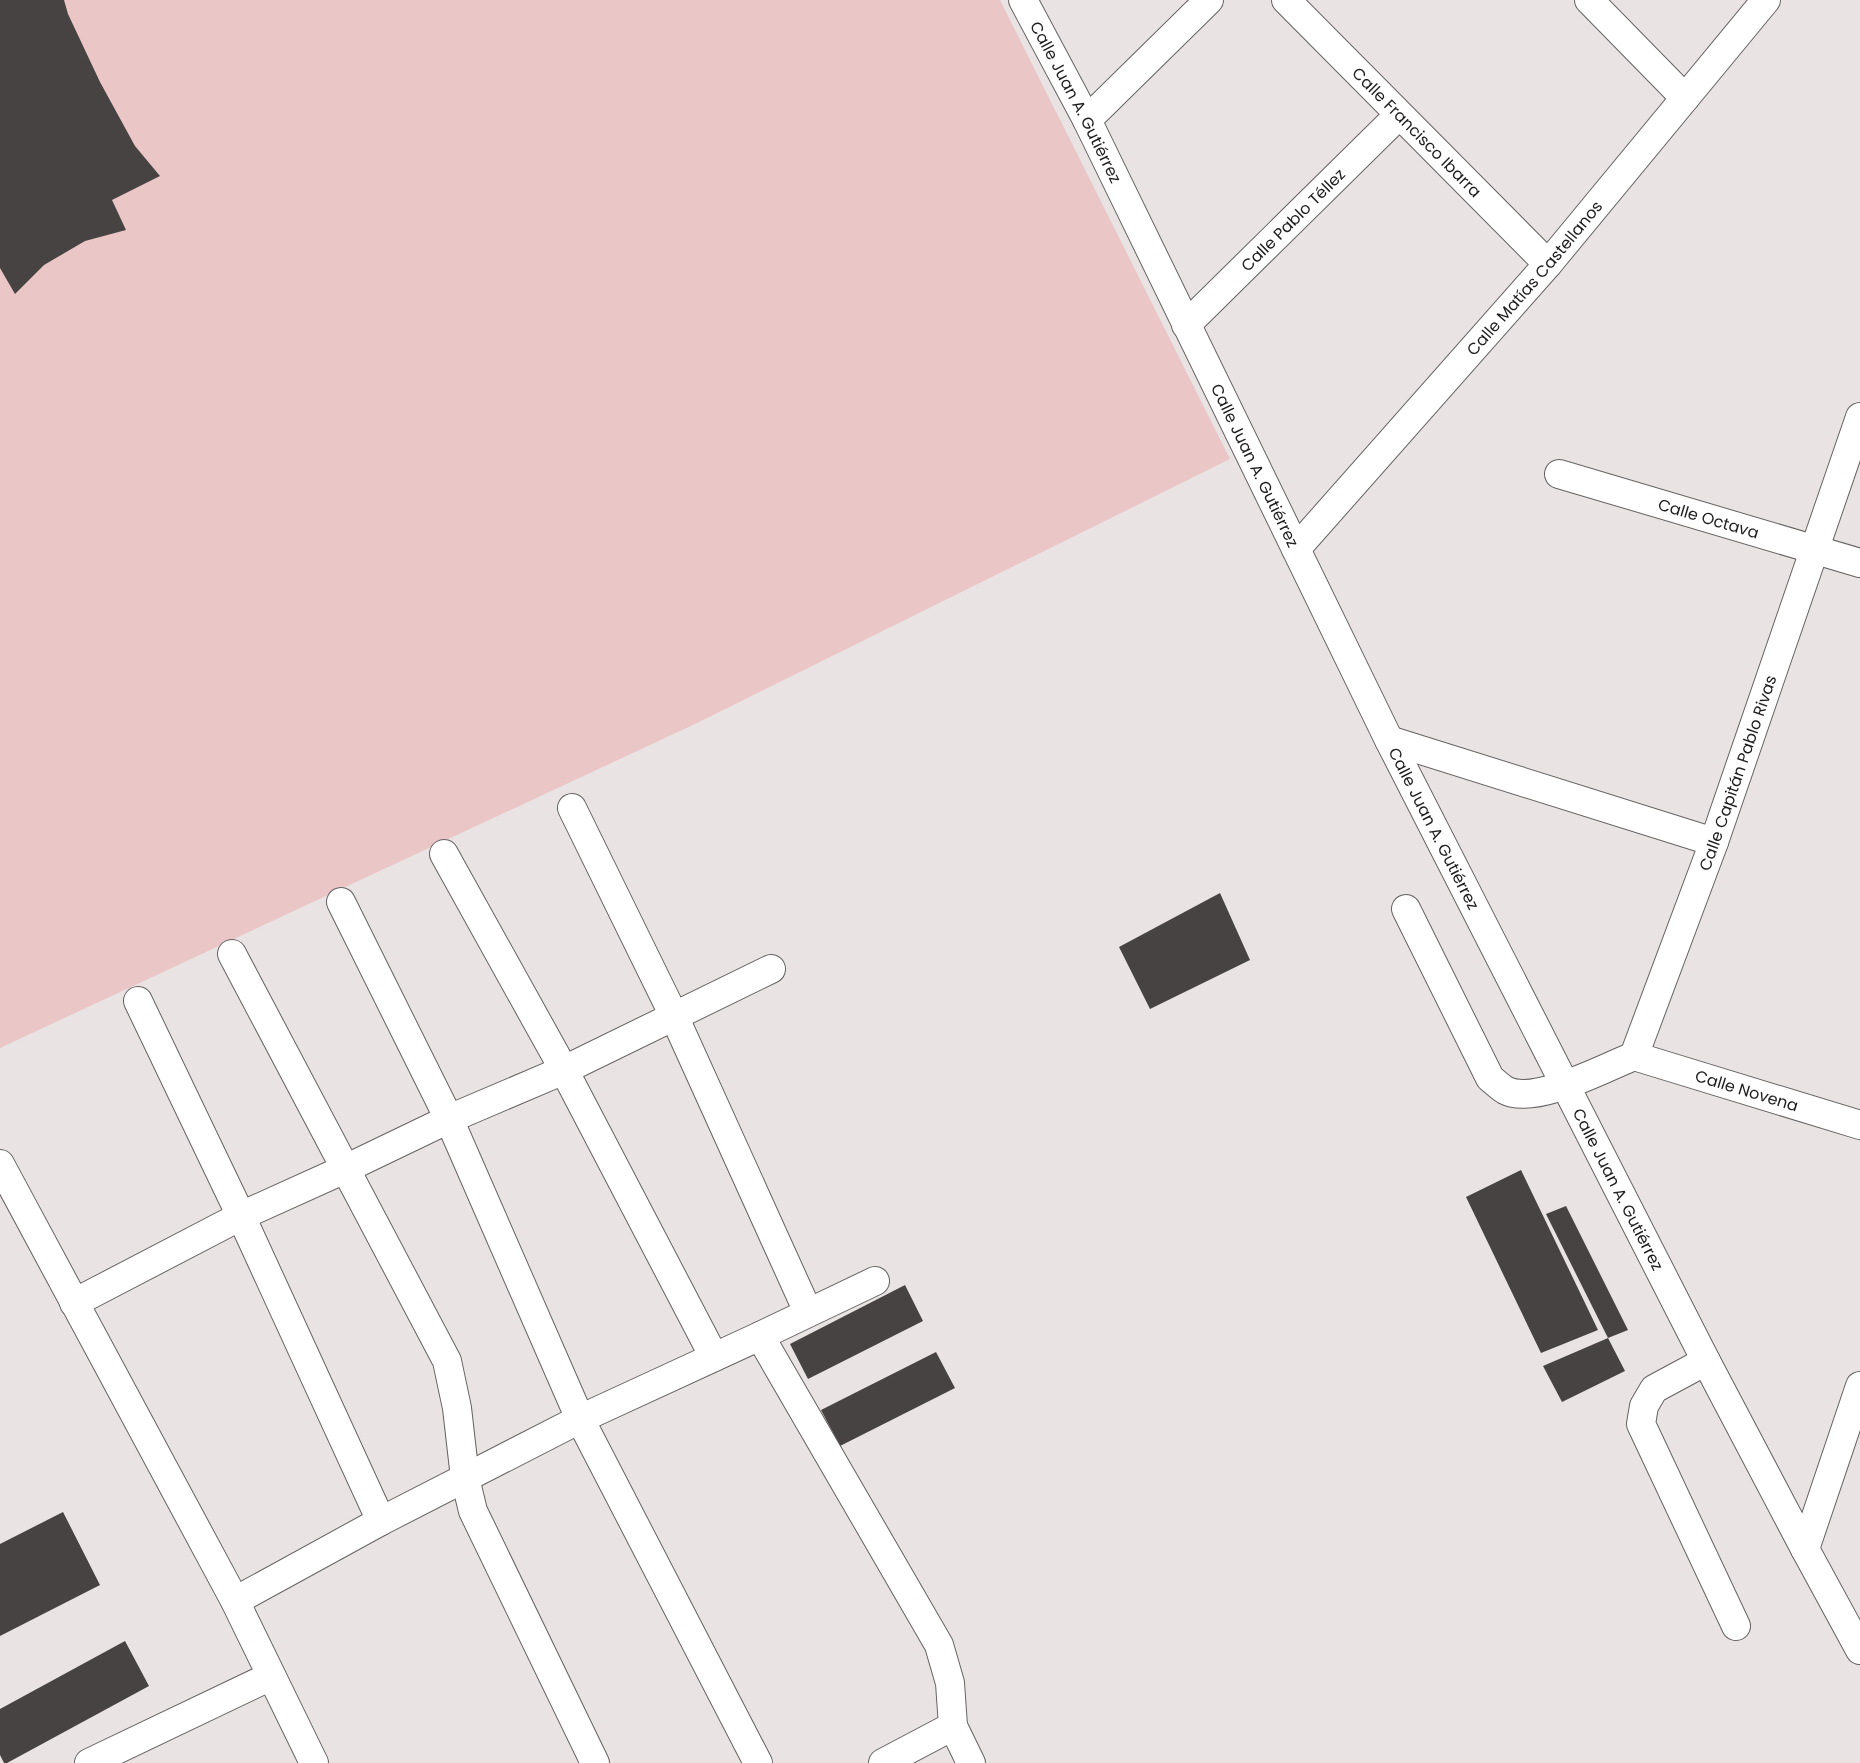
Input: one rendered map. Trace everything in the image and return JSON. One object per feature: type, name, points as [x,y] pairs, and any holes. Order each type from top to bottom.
[{"type":"street","name":"Calle Juan A. Gutiérrez","points":[[1023,0],[1087,120],[1389,740],[1706,1361],[1804,1549],[1860,1650]]},
{"type":"street","points":[[1087,120],[1209,0]]},
{"type":"street","name":"Calle Francisco Ibarra","points":[[1286,0],[1398,115],[1548,264]]},
{"type":"street","points":[[1588,0],[1684,98]]},
{"type":"street","name":"Calle Matías Castellanos","points":[[1296,549],[1548,264],[1766,0]]},
{"type":"street","name":"Calle Pablo Téllez","points":[[1186,325],[1398,115]]},
{"type":"street","name":"Calle Capitán Pablo Rivas","points":[[1634,1056],[1714,842],[1860,417]]},
{"type":"street","name":"Calle Octava","points":[[1559,474],[1860,563]]},
{"type":"street","points":[[1389,740],[1714,842]]},
{"type":"street","points":[[572,808],[674,1016],[808,1312]]},
{"type":"street","points":[[444,854],[564,1070],[714,1358]]},
{"type":"street","points":[[342,902],[450,1119],[580,1419],[758,1763]]},
{"type":"street","points":[[1406,909],[1490,1078],[1506,1091],[1529,1095],[1566,1085],[1634,1056]]},
{"type":"street","points":[[232,954],[447,1361],[457,1408],[465,1478],[473,1511],[594,1763]]},
{"type":"street","points":[[74,1303],[241,1216],[345,1170],[450,1119],[564,1070],[771,969]]},
{"type":"street","points":[[138,1001],[241,1216],[381,1521]]},
{"type":"street","name":"Calle Novena","points":[[1634,1056],[1860,1125]]},
{"type":"street","points":[[0,1164],[235,1601],[314,1763]]},
{"type":"street","points":[[235,1601],[381,1521],[580,1419],[714,1358],[874,1281]]},
{"type":"street","points":[[760,1336],[939,1645],[950,1683],[953,1726],[971,1763]]},
{"type":"street","points":[[1706,1361],[1654,1389],[1644,1406],[1641,1424],[1736,1626]]},
{"type":"street","points":[[1804,1549],[1860,1386]]},
{"type":"street","points":[[89,1763],[272,1676]]},
{"type":"street","points":[[883,1763],[953,1726]]},
{"type":"shaded area","points":[[0,0],[1000,0],[1230,459],[695,724],[0,1048]]},
{"type":"building","points":[[0,0],[64,0],[68,14],[100,82],[135,146],[160,176],[112,200],[126,230],[85,241],[44,265],[15,294],[0,268]]},
{"type":"building","points":[[1220,893],[1250,960],[1150,1009],[1119,947]]},
{"type":"building","points":[[1521,1170],[1598,1330],[1541,1353],[1466,1197]]},
{"type":"building","points":[[1566,1206],[1628,1330],[1608,1338],[1546,1214]]},
{"type":"building","points":[[905,1285],[923,1321],[808,1379],[790,1344]]},
{"type":"building","points":[[1608,1338],[1625,1371],[1562,1402],[1543,1366]]},
{"type":"building","points":[[936,1352],[955,1388],[840,1446],[821,1410]]},
{"type":"building","points":[[63,1512],[100,1585],[0,1636],[0,1544]]},
{"type":"building","points":[[125,1641],[149,1686],[4,1763],[0,1755],[0,1709]]}]
